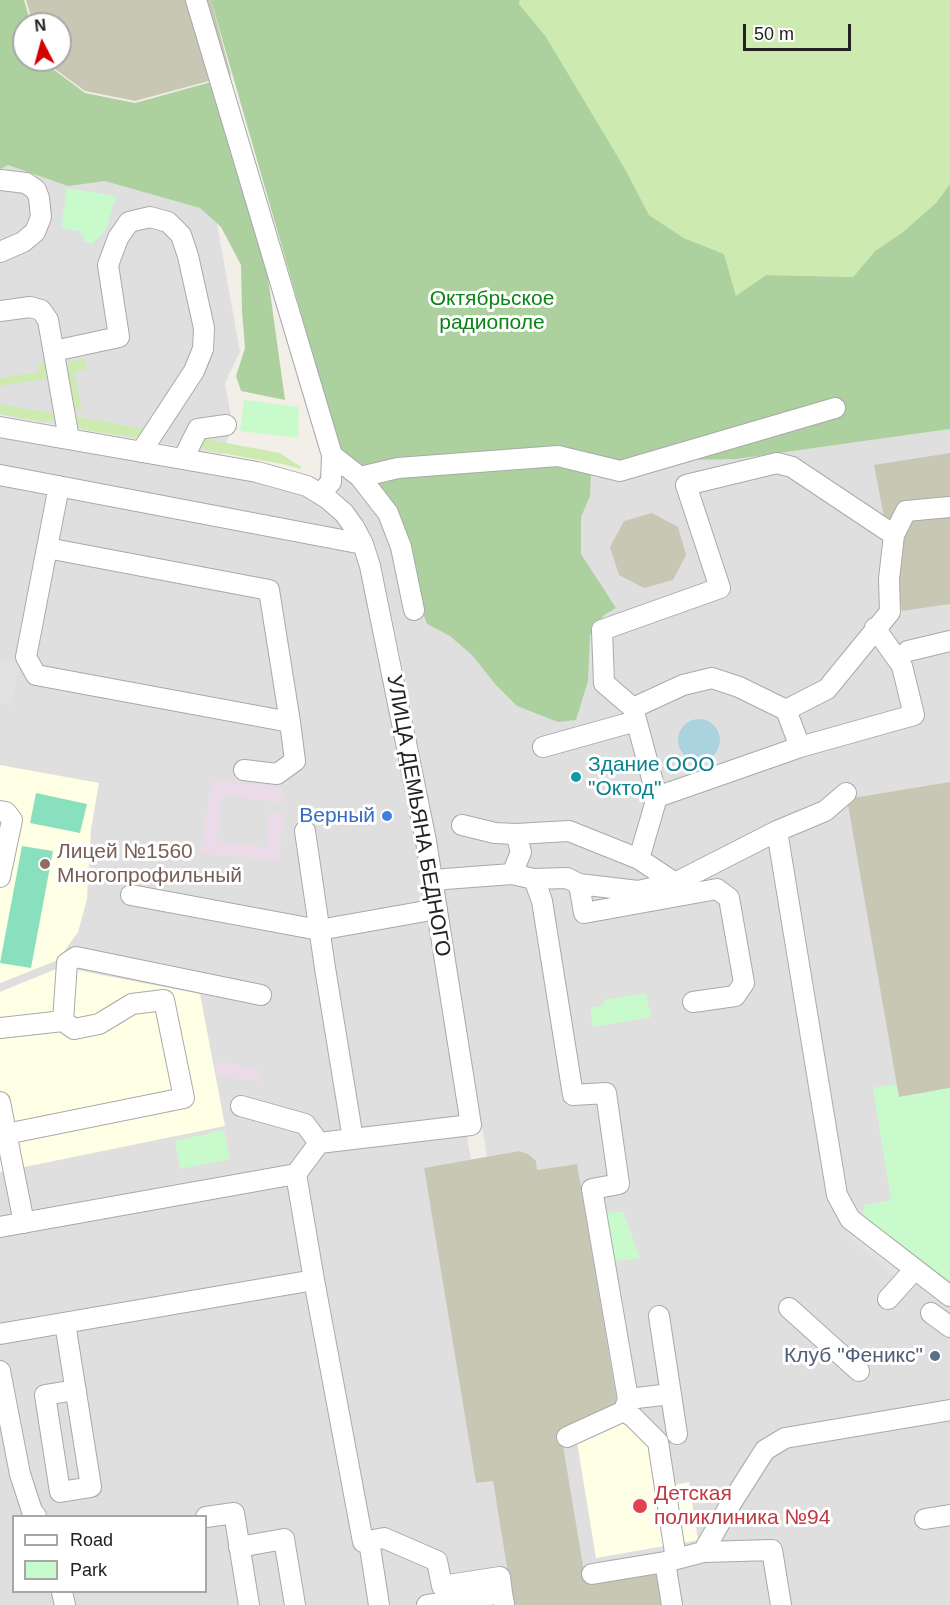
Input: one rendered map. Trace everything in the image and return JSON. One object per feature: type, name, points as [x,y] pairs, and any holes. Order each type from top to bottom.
[{"type":"street","points":[[196,0],[332,455],[331,482],[320,494]]},
{"type":"street","points":[[0,180],[26,183],[36,190],[41,217],[35,232],[23,242],[0,252]]},
{"type":"street","points":[[54,351],[119,337],[108,265],[118,238],[129,222],[150,217],[168,222],[181,236],[188,256],[204,328],[203,349],[194,370],[141,452]]},
{"type":"street","points":[[0,311],[30,307],[41,310],[48,320],[69,439]]},
{"type":"street","points":[[360,477],[398,468],[558,456],[620,471],[835,408]]},
{"type":"street","points":[[183,459],[198,429],[226,425]]},
{"type":"street","name":"УЛИЦА ДЕМЬЯНА БЕДНОГО","points":[[0,426],[284,478],[307,486],[344,513],[363,544],[370,566],[410,753],[433,882],[471,1125],[353,1139]]},
{"type":"street","points":[[332,455],[360,477],[388,513],[401,548],[414,610]]},
{"type":"street","points":[[639,859],[657,797],[634,714],[604,683],[602,630],[720,588],[686,485],[777,463],[792,467],[894,535]]},
{"type":"street","points":[[0,476],[363,544]]},
{"type":"street","points":[[59,486],[26,657],[36,675],[290,722]]},
{"type":"street","points":[[786,710],[827,689],[890,612],[889,579],[894,535],[906,511],[950,507]]},
{"type":"street","points":[[47,548],[269,590],[295,761],[277,774],[244,770]]},
{"type":"street","points":[[657,797],[800,747],[914,715],[902,666],[875,628]]},
{"type":"street","points":[[908,651],[950,641]]},
{"type":"street","points":[[543,747],[634,714],[683,685],[712,678],[739,687],[786,710],[800,747]]},
{"type":"street","points":[[433,882],[512,874],[534,879],[567,878],[579,884],[638,891],[675,883],[777,831],[825,811],[846,793]]},
{"type":"street","points":[[0,811],[6,812],[12,820],[0,877]]},
{"type":"street","points":[[462,825],[495,833],[568,831],[639,859],[675,883]]},
{"type":"street","points":[[0,1227],[296,1174],[319,1143],[353,1139],[305,831]]},
{"type":"street","points":[[777,831],[837,1195],[850,1220],[950,1296]]},
{"type":"street","points":[[512,874],[521,852],[516,834]]},
{"type":"street","points":[[534,879],[542,901],[573,1095],[606,1094],[619,1184],[592,1189],[626,1405],[633,1417],[658,1442],[670,1560],[672,1605]]},
{"type":"street","points":[[579,884],[584,913],[717,889],[729,898],[744,983],[735,996],[693,1002]]},
{"type":"street","points":[[131,895],[319,930],[437,909]]},
{"type":"street","points":[[63,1021],[67,963],[76,957],[261,995]]},
{"type":"street","points":[[0,1028],[63,1021],[74,1029],[99,1024],[132,1004],[164,1000],[184,1098],[6,1134]]},
{"type":"street","points":[[0,1102],[24,1223]]},
{"type":"street","points":[[241,1106],[305,1124],[319,1143]]},
{"type":"street","points":[[296,1174],[363,1542],[384,1538],[437,1562],[442,1586],[500,1577],[503,1599],[427,1605]]},
{"type":"street","points":[[888,1299],[915,1269]]},
{"type":"street","points":[[0,1334],[314,1280]]},
{"type":"street","points":[[789,1308],[859,1371]]},
{"type":"street","points":[[931,1312],[950,1327]]},
{"type":"street","points":[[659,1316],[677,1434]]},
{"type":"street","points":[[65,1323],[76,1390],[91,1487],[60,1492],[45,1395],[76,1390]]},
{"type":"street","points":[[0,1371],[20,1474],[35,1515]]},
{"type":"street","points":[[567,1437],[626,1405],[671,1394]]},
{"type":"street","points":[[703,1552],[765,1450],[785,1438],[950,1410]]},
{"type":"street","points":[[207,1517],[234,1513],[249,1605]]},
{"type":"street","points":[[925,1519],[950,1515]]},
{"type":"street","points":[[239,1547],[284,1539],[295,1605]]},
{"type":"street","points":[[369,1541],[379,1605]]},
{"type":"street","points":[[592,1574],[703,1552],[772,1550],[781,1605]]},
{"type":"shaded area","points":[[26,0],[211,0],[231,75],[135,101],[85,91],[59,72],[72,72],[72,12],[30,12]]},
{"type":"shaded area","points":[[0,155],[213,202],[240,352],[225,383],[233,427],[221,454],[0,415]]},
{"type":"shaded area","points":[[950,429],[950,1605],[663,1605],[657,1573],[586,1583],[561,1433],[577,1164],[537,1170],[519,1151],[487,1157],[436,842],[381,565],[374,541],[364,522],[336,490],[318,479],[325,462],[736,459]]},
{"type":"shaded area","points":[[0,438],[282,487],[304,494],[323,506],[347,532],[356,548],[397,734],[471,1160],[424,1168],[476,1482],[493,1480],[513,1605],[0,1605]]},
{"type":"shaded area","points":[[950,453],[950,604],[902,611],[874,465]]},
{"type":"shaded area","points":[[652,513],[678,527],[686,555],[673,580],[644,588],[619,575],[610,547],[624,521]]},
{"type":"shaded area","points":[[0,659],[19,663],[11,705],[0,703]]},
{"type":"shaded area","name":"Лицей №1560 Многопрофильный","points":[[0,765],[99,783],[91,829],[87,899],[78,932],[58,960],[0,983]]},
{"type":"shaded area","points":[[212,779],[283,788],[282,803],[223,795],[216,841],[267,847],[269,813],[283,814],[279,861],[200,853]]},
{"type":"shaded area","points":[[950,782],[950,1088],[899,1097],[847,799]]},
{"type":"shaded area","points":[[61,967],[200,994],[225,1126],[0,1172],[0,992]]},
{"type":"shaded area","points":[[217,1062],[261,1069],[259,1081],[215,1075]]},
{"type":"shaded area","points":[[519,1151],[528,1154],[536,1161],[537,1170],[577,1164],[617,1402],[561,1433],[586,1583],[658,1573],[663,1605],[513,1605],[493,1481],[476,1483],[424,1168]]},
{"type":"shaded area","points":[[854,1223],[910,1265],[897,1279],[844,1233]]},
{"type":"shaded area","name":"Детская поликлиника №94","points":[[633,1417],[673,1485],[689,1482],[698,1540],[596,1558],[577,1442]]},
{"type":"green space","points":[[0,0],[24,0],[28,12],[12,12],[12,72],[57,72],[85,93],[135,103],[211,82],[266,263],[285,400],[241,391],[236,376],[245,348],[241,265],[221,227],[200,208],[105,181],[68,186],[8,165],[0,169]]},
{"type":"green space","name":"Октябрьское радиополе","points":[[211,0],[520,0],[519,4],[546,37],[625,169],[649,215],[684,238],[724,254],[736,296],[766,275],[853,277],[875,251],[903,232],[936,203],[950,184],[950,429],[736,459],[597,462],[591,474],[590,496],[581,517],[581,554],[616,608],[604,615],[590,635],[588,681],[576,720],[558,722],[517,706],[496,685],[472,655],[450,636],[427,624],[378,487],[325,462],[328,407]]},
{"type":"green space","points":[[520,0],[950,0],[950,184],[936,203],[903,232],[875,251],[853,277],[766,275],[736,297],[724,254],[684,238],[649,215],[625,169],[519,4]]},
{"type":"green space","points":[[67,188],[116,196],[106,230],[92,244],[83,241],[85,237],[79,231],[61,228]]},
{"type":"green space","points":[[85,358],[87,369],[74,372],[82,411],[75,410],[67,366],[70,361]]},
{"type":"green space","points":[[47,363],[46,379],[0,386],[0,378],[39,372],[38,365]]},
{"type":"green space","points":[[244,400],[299,407],[298,438],[240,431]]},
{"type":"green space","points":[[0,404],[57,414],[52,420],[42,422],[0,414]]},
{"type":"green space","points":[[74,416],[149,430],[140,436],[133,437],[89,431],[78,427]]},
{"type":"green space","points":[[199,438],[280,453],[301,467],[300,469],[206,450],[199,445]]},
{"type":"green space","points":[[36,793],[87,804],[80,833],[30,823]]},
{"type":"green space","points":[[22,846],[53,851],[31,968],[0,963]]},
{"type":"green space","points":[[646,993],[651,1017],[593,1027],[590,1008],[604,1005],[604,1000]]},
{"type":"green space","points":[[896,1084],[899,1097],[950,1088],[950,1296],[862,1218],[864,1205],[891,1200],[873,1088]]},
{"type":"green space","points":[[224,1130],[230,1159],[180,1169],[175,1141]]},
{"type":"green space","points":[[623,1211],[640,1258],[609,1262],[602,1214]]},
{"type":"water","points":[[699,719],[714,725],[720,740],[714,755],[699,761],[684,755],[678,740],[684,725]]},
{"type":"place","name":"Здание ООО \"Октод\"","points":[[576,777]]},
{"type":"place","name":"Верный","points":[[387,816]]},
{"type":"place","name":"Лицей №1560 Многопрофильный","points":[[45,864]]},
{"type":"place","name":"Клуб \"Феникс\"","points":[[935,1356]]},
{"type":"place","name":"Детская поликлиника №94","points":[[640,1506]]}]
